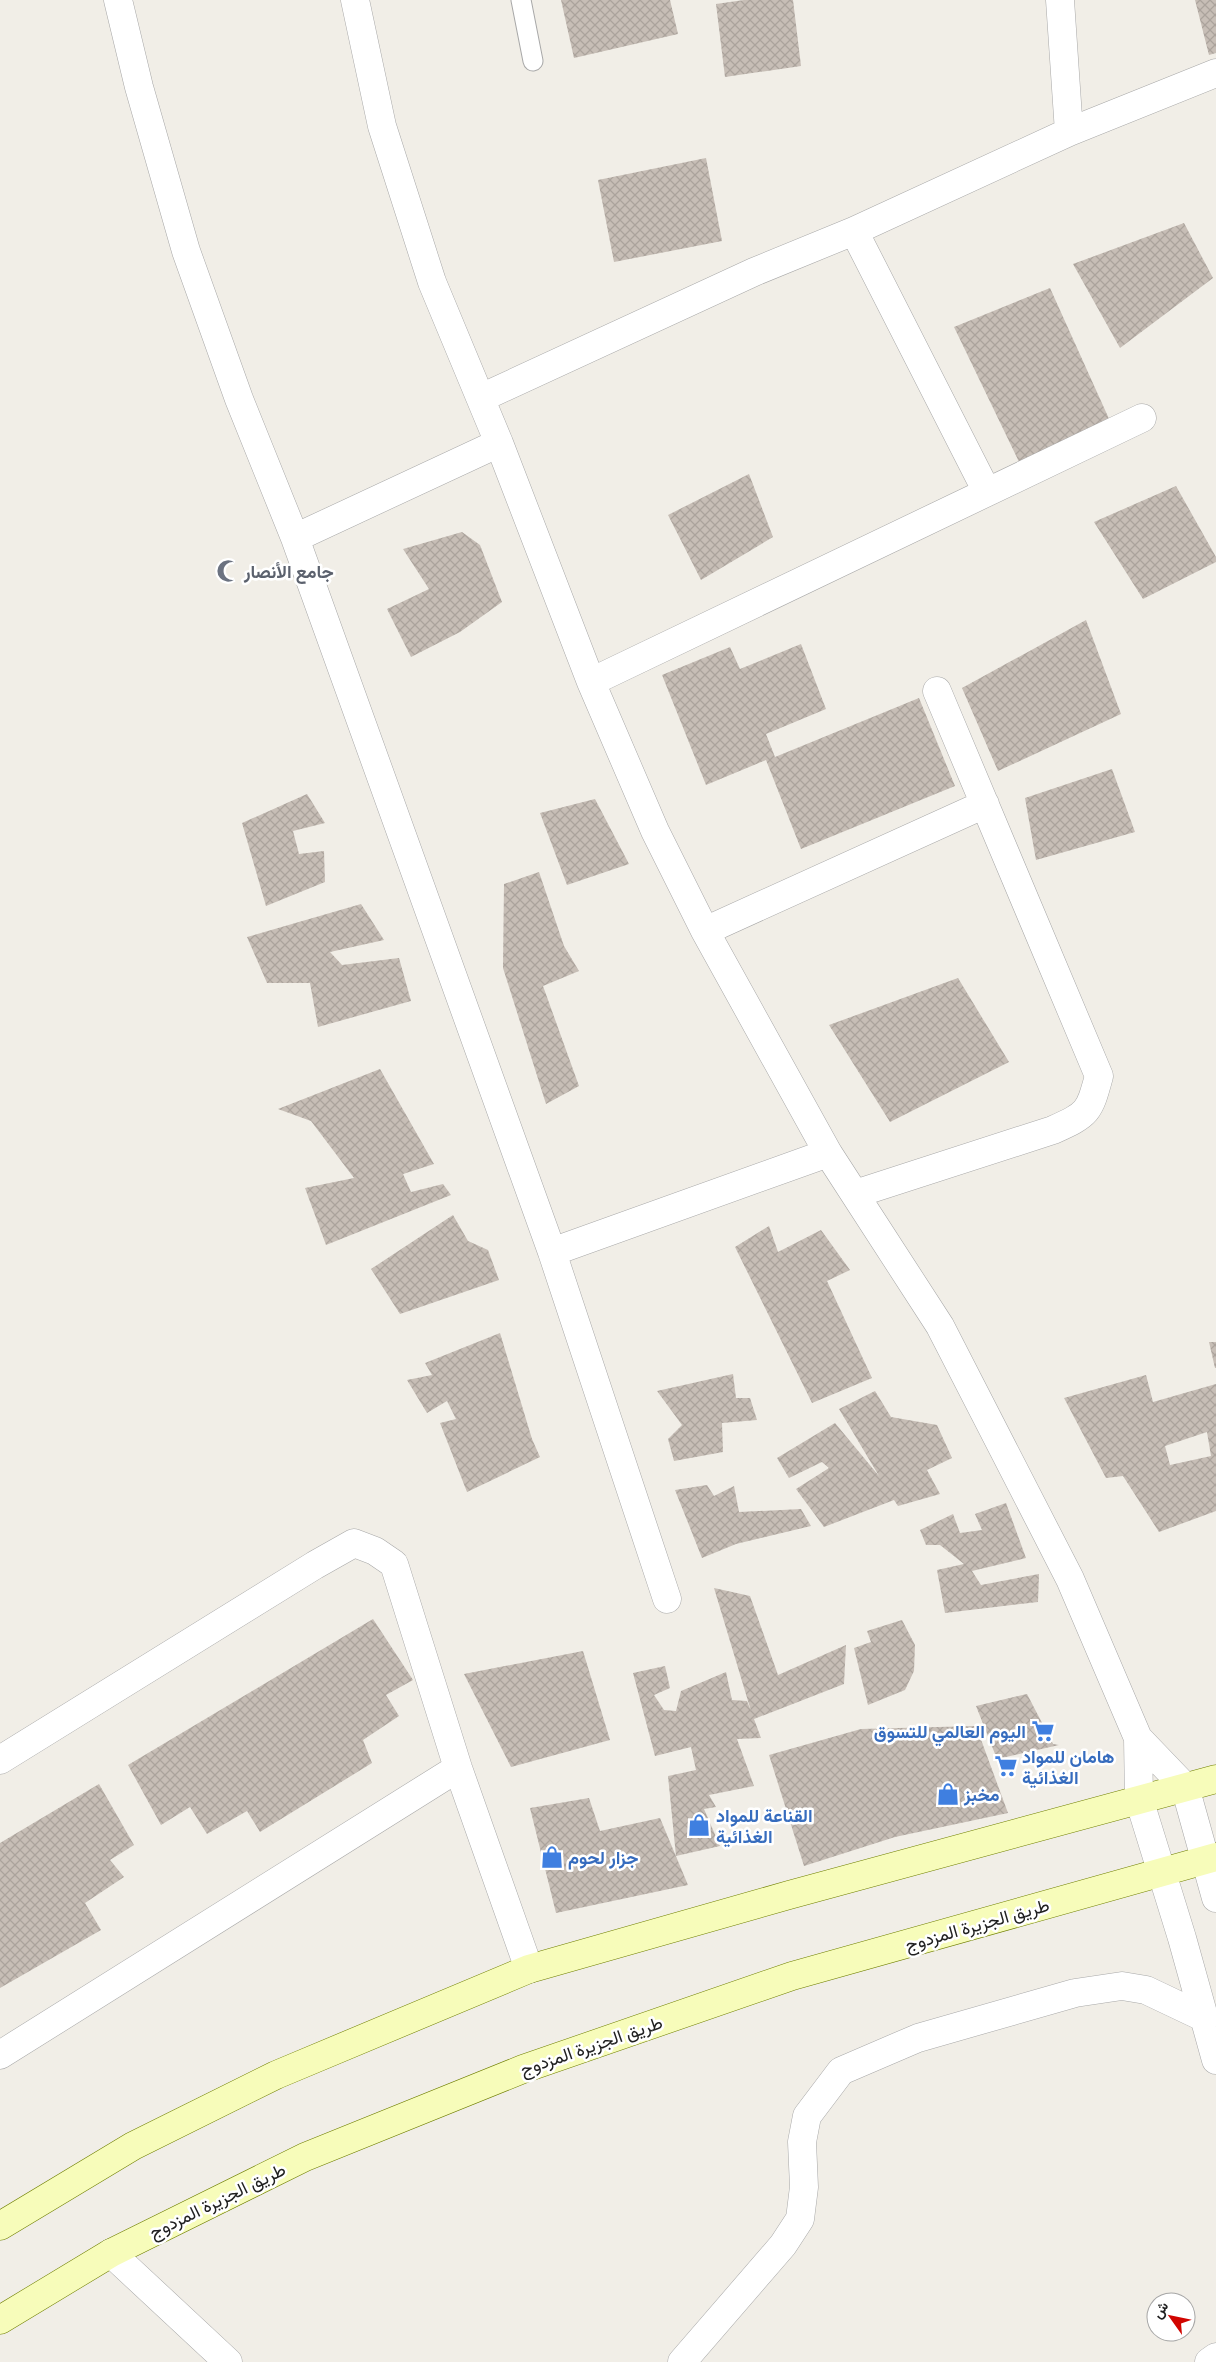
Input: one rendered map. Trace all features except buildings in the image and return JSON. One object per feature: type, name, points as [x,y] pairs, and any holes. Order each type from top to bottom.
[{"type":"main road","points":[[0,2226],[134,2146],[276,2075],[528,1969],[1216,1779]]},
{"type":"main road","name":"طريق الجزيرة المزدوج","points":[[0,2320],[111,2253],[305,2157],[523,2069],[792,1976],[1210,1858]]},
{"type":"street","points":[[118,0],[139,87],[186,251],[239,399],[295,538],[552,1252],[667,1599]]},
{"type":"street","points":[[355,0],[382,126],[432,282],[499,443],[591,682],[655,831],[704,931],[828,1153],[940,1326],[1070,1579],[1138,1738],[1185,1788],[1210,1858],[1216,1898]]},
{"type":"street","points":[[1060,0],[1069,132]]},
{"type":"street","points":[[481,398],[754,272],[854,231],[1069,132],[1216,73]]},
{"type":"street","points":[[854,231],[986,492]]},
{"type":"street","points":[[591,682],[1142,418]]},
{"type":"street","points":[[295,538],[499,443]]},
{"type":"street","points":[[855,1194],[1053,1130],[1081,1117],[1092,1100],[1099,1076],[937,691]]},
{"type":"street","points":[[704,931],[985,804]]},
{"type":"street","points":[[552,1252],[828,1153]]},
{"type":"street","points":[[0,1760],[314,1564],[354,1543],[375,1551],[394,1564],[458,1768],[528,1969]]},
{"type":"street","points":[[1138,1738],[1139,1799],[1182,1938],[1216,2060]]},
{"type":"street","points":[[0,2055],[458,1768]]},
{"type":"street","points":[[682,2362],[783,2245],[800,2219],[804,2187],[802,2142],[807,2116],[841,2071],[918,2038],[1075,1993],[1122,1986],[1146,1990],[1204,2018]]},
{"type":"street","points":[[111,2253],[228,2362]]},
{"type":"street","points":[[1209,2362],[1216,2357]]},
{"type":"lane","points":[[522,0],[533,61]]},
{"type":"place","name":"جامع الأنصار","points":[[228,571]]},
{"type":"place","name":"اليوم العالمي للتسوق","points":[[1043,1731]]},
{"type":"place","name":"هامان للمواد الغذائية","points":[[1006,1766]]},
{"type":"place","name":"مخبز","points":[[948,1794]]},
{"type":"place","name":"القناعة للمواد الغذائية","points":[[699,1825]]},
{"type":"place","name":"جزار لحوم","points":[[552,1857]]}]
